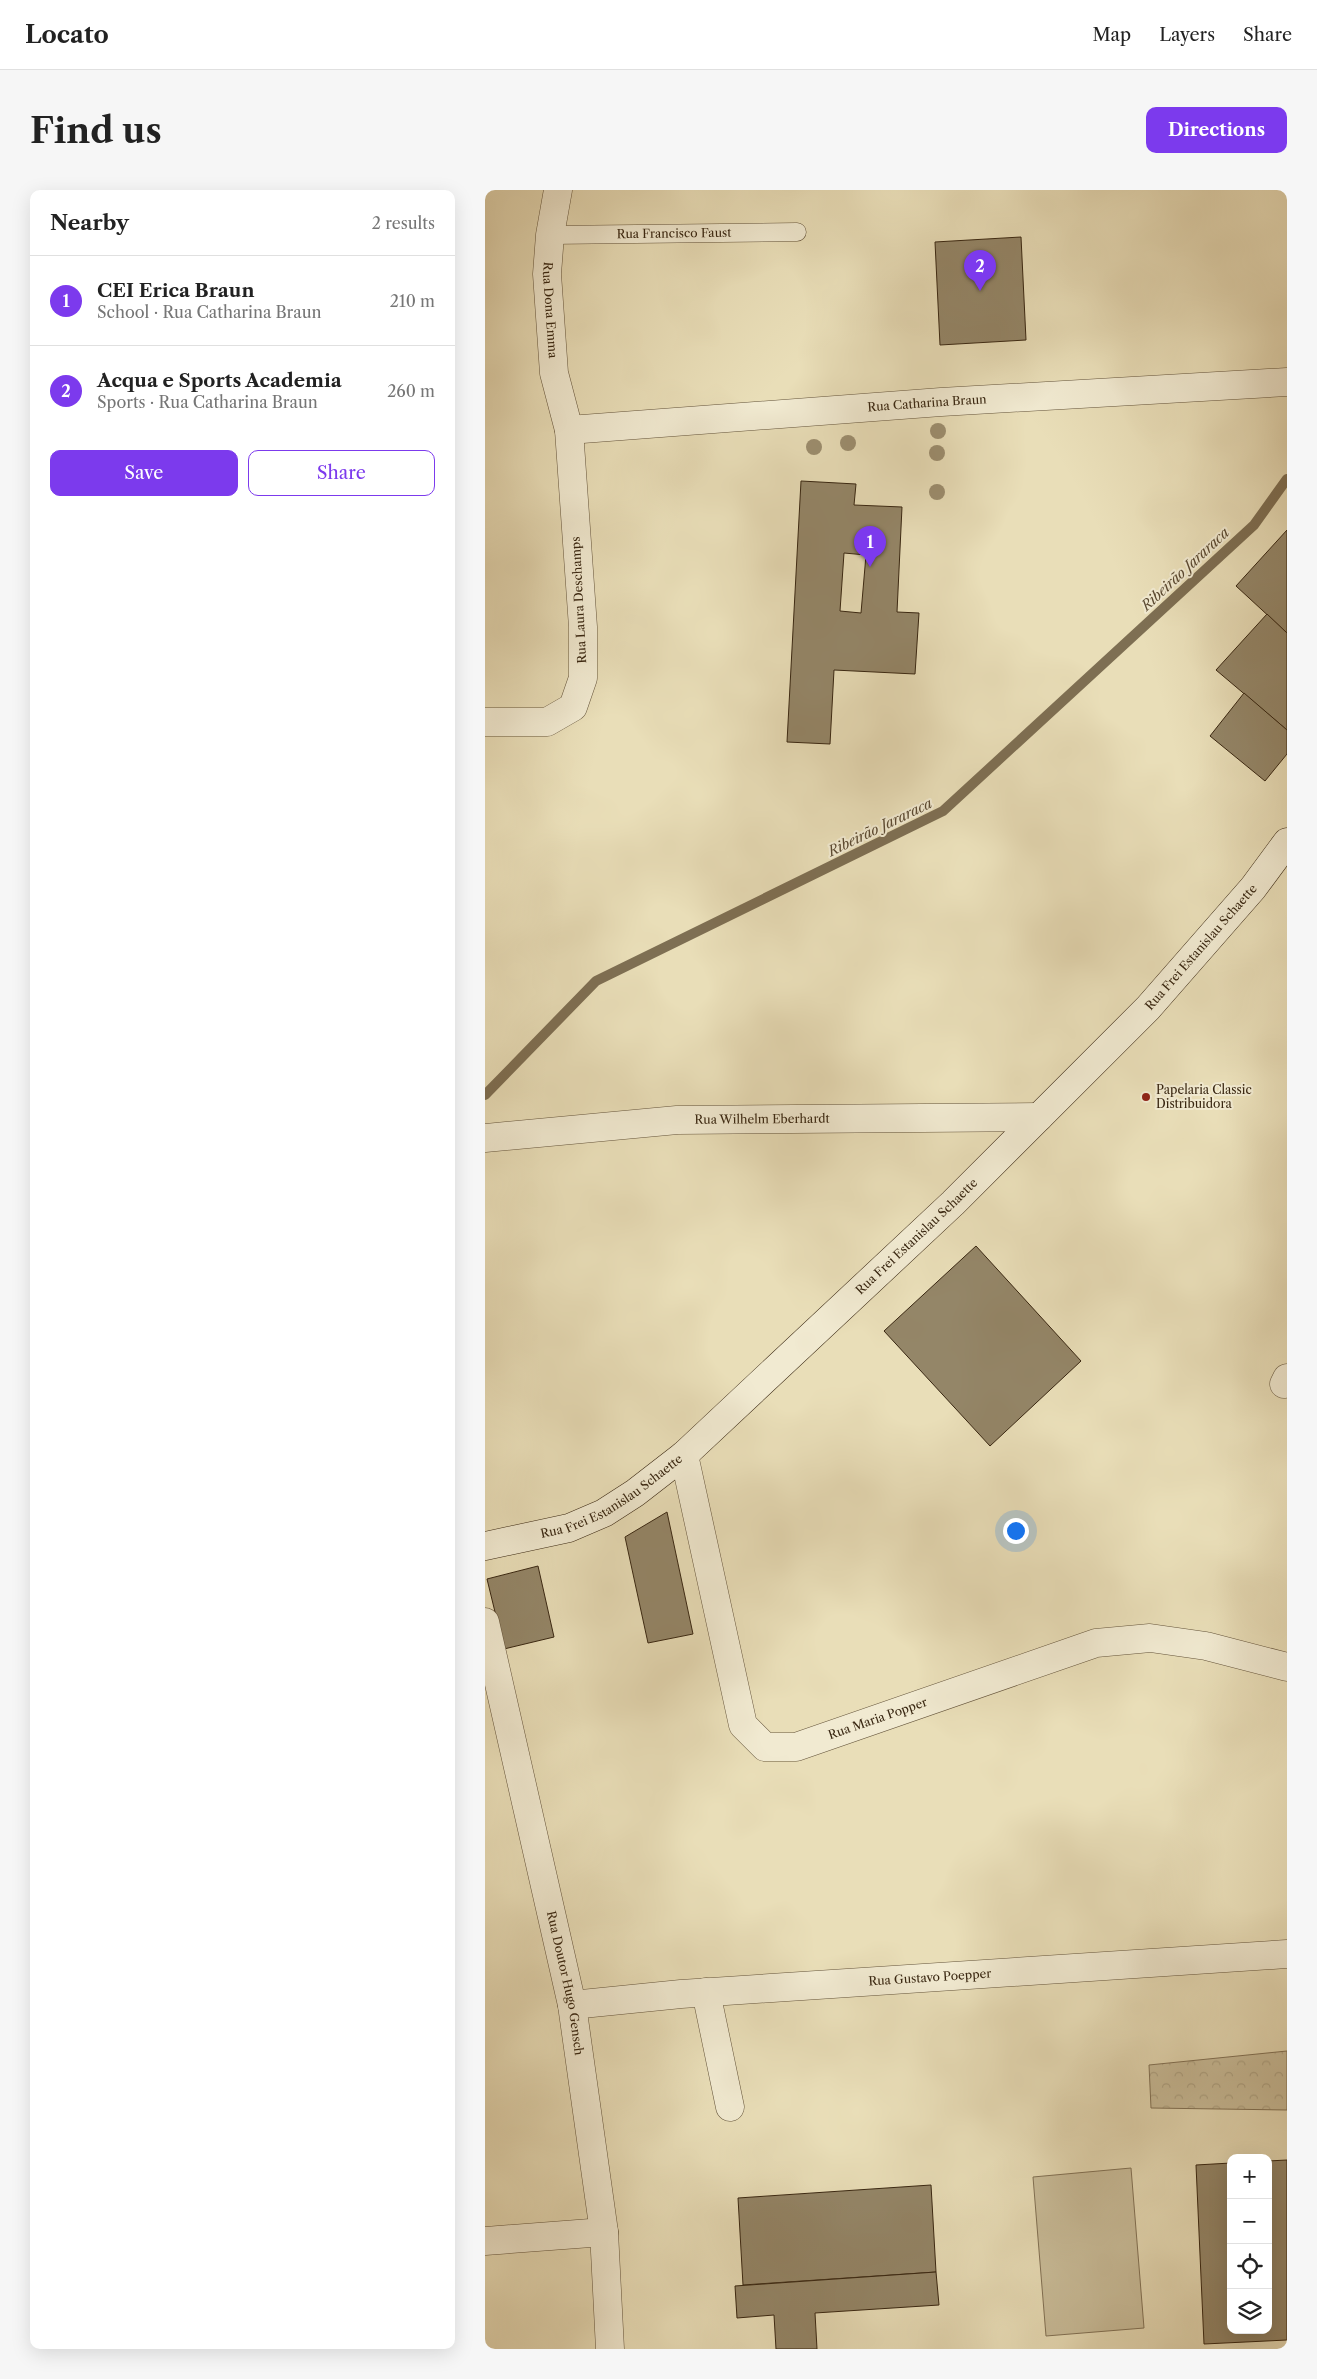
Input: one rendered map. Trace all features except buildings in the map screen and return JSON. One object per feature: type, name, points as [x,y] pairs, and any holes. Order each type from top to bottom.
[{"type":"street","name":"Rua Dona Emma","points":[[558,190],[550,235],[547,274],[554,373],[569,430]]},
{"type":"street","name":"Rua Catharina Braun","points":[[569,430],[941,402],[1287,382]]},
{"type":"street","name":"Rua Laura Deschamps","points":[[485,722],[547,722],[573,706],[583,678],[583,627],[569,430]]},
{"type":"street","name":"Rua Frei Estanislau Schaette","points":[[485,1546],[569,1528],[604,1513],[684,1455],[953,1203],[1148,1008],[1253,888],[1287,842]]},
{"type":"street","name":"Rua Wilhelm Eberhardt","points":[[485,1138],[677,1120],[1039,1117]]},
{"type":"street","name":"Rua Maria Popper","points":[[684,1455],[743,1725],[765,1747],[796,1747],[1096,1643],[1150,1638],[1206,1646],[1287,1667]]},
{"type":"street","name":"Rua Doutor Hugo Gensch","points":[[485,1622],[572,2005],[604,2232],[610,2349]]},
{"type":"street","name":"Rua Gustavo Poepper","points":[[572,2005],[706,1992],[1287,1954]]},
{"type":"street","points":[[706,1992],[731,2107]]},
{"type":"street","points":[[485,2241],[604,2232]]},
{"type":"lane","name":"Rua Francisco Faust","points":[[550,235],[797,232]]},
{"type":"green space","points":[[1287,2051],[1287,2110],[1151,2108],[1149,2065]]},
{"type":"green space","points":[[1131,2168],[1144,2328],[1046,2336],[1033,2177]]},
{"type":"waterway","name":"Ribeirão Jararaca","points":[[485,1095],[596,981],[943,811],[1254,525],[1287,479]]},
{"type":"place","name":"Acqua e Sports Academia","points":[[980,291]]},
{"type":"place","name":"CEI Erica Braun","points":[[870,567]]},
{"type":"place","name":"Papelaria Classic Distribuidora","points":[[1146,1097]]}]
